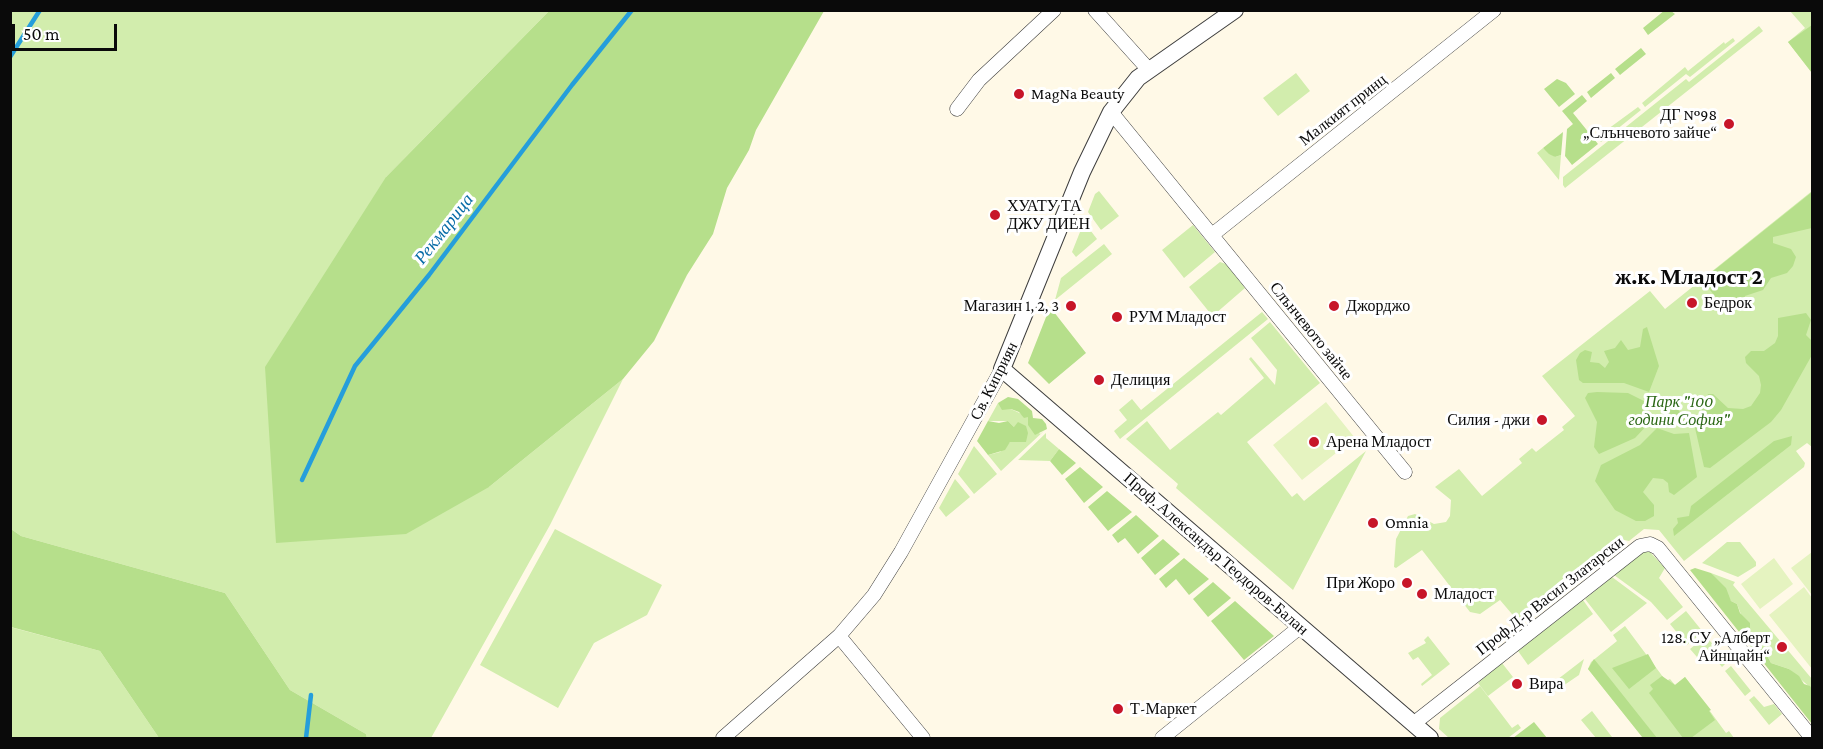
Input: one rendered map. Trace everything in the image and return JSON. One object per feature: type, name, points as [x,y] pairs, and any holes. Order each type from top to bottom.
[{"type":"street","points":[[957,109],[979,80],[1054,10]]},
{"type":"street","points":[[1095,10],[1149,70]]},
{"type":"street","name":"Св. Киприян","points":[[723,738],[839,636],[874,595],[901,552],[1002,369],[1082,172],[1111,112],[1129,87],[1149,70],[1234,10]]},
{"type":"street","name":"Малкият принц","points":[[1212,235],[1494,10]]},
{"type":"street","name":"Слънчевото зайче","points":[[1111,112],[1405,472]]},
{"type":"street","name":"Проф. Александър Теодоров-Балан","points":[[1002,369],[1430,738]]},
{"type":"street","name":"Проф.Д-р Васил Златарски","points":[[1413,724],[1640,546],[1650,544],[1658,548],[1812,738]]},
{"type":"street","points":[[1162,738],[1300,627]]},
{"type":"street","points":[[839,636],[923,738]]},
{"type":"green space","points":[[1665,10],[1675,14],[1648,35],[1643,28]]},
{"type":"green space","points":[[11,11],[549,11],[386,177],[489,487],[623,379],[550,525],[431,738],[367,738],[366,734],[290,690],[225,593],[21,536],[11,529]]},
{"type":"green space","points":[[549,11],[824,11],[756,130],[749,150],[727,188],[713,234],[687,275],[654,341],[623,379],[489,487],[406,534],[276,543],[265,367],[386,177]]},
{"type":"green space","points":[[1790,11],[1812,11],[1812,73],[1788,42],[1805,28]]},
{"type":"green space","points":[[1812,25],[1812,73],[1788,42]]},
{"type":"green space","points":[[1759,26],[1763,31],[1565,188],[1563,177],[1686,79],[1689,82]]},
{"type":"green space","points":[[1733,38],[1735,41],[1690,77],[1686,74],[1645,107],[1642,103],[1685,67],[1688,71],[1724,42],[1725,44]]},
{"type":"green space","points":[[1641,48],[1646,54],[1620,75],[1615,69]]},
{"type":"green space","points":[[1296,73],[1310,91],[1278,116],[1263,98]]},
{"type":"green space","points":[[1611,73],[1615,78],[1591,98],[1587,92]]},
{"type":"green space","points":[[1557,79],[1566,83],[1575,94],[1559,107],[1544,89]]},
{"type":"green space","points":[[1582,95],[1587,101],[1573,113],[1598,144],[1572,165],[1565,156],[1567,129],[1573,124],[1562,111]]},
{"type":"green space","points":[[1638,107],[1641,110],[1601,142],[1597,137]]},
{"type":"green space","points":[[1563,132],[1561,155],[1555,157],[1543,148]]},
{"type":"green space","points":[[1543,148],[1555,157],[1561,155],[1559,180],[1537,153]]},
{"type":"green space","points":[[1099,191],[1119,216],[1101,230],[1088,212],[1095,194]]},
{"type":"green space","name":"Парк \"100 години София\"","points":[[1812,191],[1812,447],[1807,443],[1796,451],[1805,463],[1804,467],[1684,561],[1659,530],[1644,529],[1629,541],[1620,539],[1517,620],[1500,600],[1480,614],[1470,612],[1422,550],[1396,568],[1394,567],[1396,539],[1408,516],[1415,514],[1434,524],[1446,522],[1450,516],[1451,500],[1435,487],[1459,469],[1482,496],[1522,463],[1519,459],[1532,448],[1536,452],[1564,430],[1562,427],[1575,416],[1542,376],[1650,291],[1665,309]]},
{"type":"green space","points":[[1812,192],[1812,228],[1773,237],[1773,243],[1791,249],[1796,257],[1793,266],[1787,273],[1771,278],[1763,290],[1745,296],[1743,308],[1733,311],[1725,309],[1702,280]]},
{"type":"green space","points":[[1084,222],[1097,239],[1076,257],[1072,252]]},
{"type":"green space","points":[[1193,225],[1215,252],[1184,278],[1162,250]]},
{"type":"green space","points":[[1104,244],[1112,254],[1055,300],[1061,278]]},
{"type":"green space","points":[[1220,262],[1226,264],[1245,288],[1215,314],[1210,313],[1189,287]]},
{"type":"green space","points":[[1050,307],[1086,353],[1049,384],[1028,363]]},
{"type":"green space","points":[[1262,312],[1268,319],[1120,439],[1114,431],[1127,420],[1119,410],[1132,399],[1141,410]]},
{"type":"green space","points":[[1806,313],[1811,320],[1806,335],[1812,341],[1812,355],[1781,410],[1771,422],[1710,468],[1704,467],[1695,428],[1708,394],[1713,394],[1728,408],[1743,409],[1751,406],[1760,393],[1761,385],[1759,376],[1746,363],[1745,357],[1751,351],[1764,351],[1775,343],[1778,336],[1778,318]]},
{"type":"green space","points":[[1270,322],[1320,383],[1247,442],[1292,497],[1297,493],[1304,501],[1366,451],[1293,590],[1176,488],[1178,484],[1126,439],[1147,421],[1170,450],[1218,412],[1221,415],[1264,378],[1249,359],[1251,357],[1275,385],[1277,370],[1251,338]]},
{"type":"green space","points":[[1647,327],[1659,366],[1649,392],[1624,383],[1583,383],[1579,380],[1576,360],[1580,353],[1585,350],[1592,352],[1590,362],[1599,363],[1605,368],[1609,362],[1604,351],[1615,348],[1621,340],[1628,350],[1640,347],[1643,329]]},
{"type":"green space","points":[[1588,393],[1628,393],[1646,402],[1651,421],[1635,438],[1599,454],[1594,447],[1597,422],[1585,398]]},
{"type":"green space","points":[[1008,397],[1018,399],[1032,411],[1033,418],[1042,419],[1047,429],[1035,435],[1028,425],[1028,417],[1024,418],[1019,412],[1011,409],[1002,410],[998,403]]},
{"type":"green space","points":[[1663,397],[1676,407],[1686,420],[1677,424],[1666,422],[1659,407]]},
{"type":"green space","points":[[1326,402],[1355,438],[1302,480],[1273,445]]},
{"type":"green space","points":[[998,403],[1028,417],[1040,434],[1045,430],[1001,471],[988,455],[1000,452],[1010,442],[1014,427],[1008,421],[988,421]]},
{"type":"green space","points":[[988,421],[999,423],[1008,421],[1014,427],[1018,422],[1026,426],[1028,433],[1026,442],[1010,442],[1005,450],[988,455],[977,441]]},
{"type":"green space","points":[[1657,428],[1674,434],[1689,433],[1697,477],[1674,495],[1669,492],[1668,483],[1663,479],[1653,478],[1643,492],[1654,505],[1654,516],[1645,521],[1636,521],[1615,510],[1595,481],[1601,465],[1640,445]]},
{"type":"green space","points":[[1046,433],[1046,438],[1059,449],[1050,461],[1018,460]]},
{"type":"green space","points":[[1792,436],[1791,445],[1674,536],[1673,529],[1678,523],[1677,518],[1689,516],[1691,506],[1774,441]]},
{"type":"green space","points":[[974,446],[997,474],[974,494],[958,474]]},
{"type":"green space","points":[[1059,449],[1076,463],[1062,475],[1050,461]]},
{"type":"green space","points":[[1080,467],[1103,487],[1084,503],[1065,479]]},
{"type":"green space","points":[[955,479],[970,497],[946,517],[939,508]]},
{"type":"green space","points":[[1107,491],[1132,512],[1108,531],[1088,507]]},
{"type":"green space","points":[[1136,515],[1159,536],[1138,554],[1125,538],[1118,543],[1112,535]]},
{"type":"green space","points":[[11,529],[21,536],[225,593],[290,690],[366,734],[367,738],[159,738],[100,651],[11,627]]},
{"type":"green space","points":[[555,529],[662,585],[647,615],[594,643],[558,708],[480,665]]},
{"type":"green space","points":[[1163,539],[1180,554],[1155,575],[1141,558]]},
{"type":"green space","points":[[1727,542],[1740,542],[1756,562],[1756,566],[1738,577],[1702,563]]},
{"type":"green space","points":[[1649,551],[1665,568],[1659,578],[1683,607],[1667,620],[1651,602],[1614,575],[1644,552]]},
{"type":"green space","points":[[1812,552],[1812,595],[1791,568]]},
{"type":"green space","points":[[1184,558],[1209,579],[1189,595],[1176,579],[1166,588],[1159,579]]},
{"type":"green space","points":[[1774,558],[1793,584],[1760,609],[1741,584]]},
{"type":"green space","points":[[1695,568],[1711,573],[1726,588],[1731,601],[1737,604],[1740,613],[1750,623],[1750,638],[1762,646],[1771,663],[1789,669],[1799,676],[1804,684],[1810,686],[1812,689],[1812,724],[1690,570]]},
{"type":"green space","points":[[1711,573],[1735,582],[1733,585],[1812,679],[1812,689],[1789,669],[1771,663],[1762,646],[1750,638],[1737,604],[1731,601]]},
{"type":"green space","points":[[1612,577],[1647,603],[1611,632],[1585,599]]},
{"type":"green space","points":[[1213,582],[1231,598],[1208,617],[1193,599]]},
{"type":"green space","points":[[1804,587],[1812,598],[1812,669],[1769,615]]},
{"type":"green space","points":[[1583,600],[1593,614],[1528,665],[1518,651]]},
{"type":"green space","points":[[1235,601],[1274,636],[1244,660],[1211,621]]},
{"type":"green space","points":[[1686,611],[1703,632],[1687,645],[1670,624]]},
{"type":"green space","points":[[1625,626],[1666,681],[1670,679],[1675,685],[1685,677],[1726,733],[1729,731],[1734,738],[1643,738],[1588,669],[1591,662],[1617,641],[1613,635]]},
{"type":"green space","points":[[10,627],[100,651],[159,738],[11,738]]},
{"type":"green space","points":[[1428,636],[1450,664],[1422,686],[1421,684],[1432,675],[1418,657],[1413,660],[1408,653],[1426,643],[1424,640]]},
{"type":"green space","points":[[1706,636],[1727,662],[1722,667],[1707,649],[1697,657],[1690,649]]},
{"type":"green space","points":[[1648,654],[1656,668],[1629,689],[1612,668]]},
{"type":"green space","points":[[1584,659],[1579,675],[1554,692],[1549,686]]},
{"type":"green space","points":[[1594,659],[1657,738],[1643,738],[1588,669]]},
{"type":"green space","points":[[1502,663],[1513,677],[1488,696],[1478,683]]},
{"type":"green space","points":[[1731,666],[1751,691],[1745,696],[1725,671]]},
{"type":"green space","points":[[1662,676],[1675,685],[1685,677],[1711,710],[1709,711],[1715,720],[1691,738],[1683,738],[1649,693],[1653,689],[1650,685]]},
{"type":"green space","points":[[1480,686],[1512,728],[1518,724],[1521,728],[1508,738],[1449,738],[1439,729],[1440,718]]},
{"type":"green space","points":[[1754,696],[1764,707],[1774,704],[1782,714],[1769,725],[1749,700]]},
{"type":"green space","points":[[1592,711],[1611,738],[1596,738],[1581,720]]},
{"type":"green space","points":[[1534,722],[1547,738],[1513,738]]},
{"type":"waterway","points":[[10,57],[40,10]]},
{"type":"waterway","name":"Рекмарица","points":[[302,480],[355,366],[429,275],[572,85],[632,10]]},
{"type":"waterway","name":"Рекмарица","points":[[306,738],[311,695]]},
{"type":"place","name":"MagNa Beauty","points":[[1019,94]]},
{"type":"place","name":"ДГ №98 „Слънчевото зайче“","points":[[1729,124]]},
{"type":"place","name":"ХУАТУ ТА ДЖУ ДИЕН","points":[[995,215]]},
{"type":"place","name":"Бедрок","points":[[1692,303]]},
{"type":"place","name":"Магазин 1, 2, 3","points":[[1071,306]]},
{"type":"place","name":"Джорджо","points":[[1334,306]]},
{"type":"place","name":"РУМ Младост","points":[[1117,317]]},
{"type":"place","name":"Делиция","points":[[1099,380]]},
{"type":"place","name":"Силия - джи","points":[[1542,420]]},
{"type":"place","name":"Арена Младост","points":[[1314,442]]},
{"type":"place","name":"Omnia","points":[[1373,523]]},
{"type":"place","name":"При Жоро","points":[[1407,583]]},
{"type":"place","name":"Младост","points":[[1422,594]]},
{"type":"place","name":"128. СУ „Алберт Айнщайн“","points":[[1782,647]]},
{"type":"place","name":"Вира","points":[[1517,684]]},
{"type":"place","name":"Т-Маркет","points":[[1118,709]]},
{"type":"district","name":"ж.к. Младост 2","points":[[1689,277]]}]
